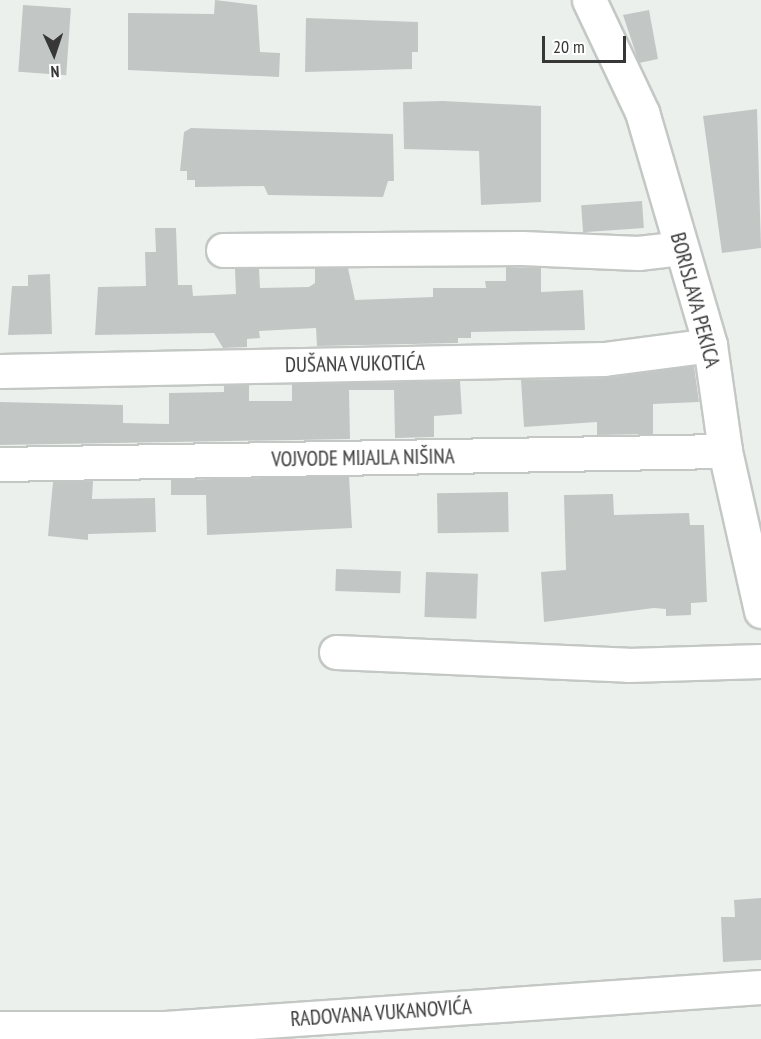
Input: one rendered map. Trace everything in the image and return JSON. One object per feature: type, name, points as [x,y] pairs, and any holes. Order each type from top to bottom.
[{"type":"street","name":"BORISLAVA PEKICA","points":[[589,0],[642,112],[710,345],[725,452],[761,611]]},
{"type":"street","points":[[223,250],[522,248],[638,253],[681,248]]},
{"type":"street","name":"DUŠANA VUKOTIĆA","points":[[0,371],[604,359],[710,345]]},
{"type":"street","name":"VOJVODE MIJAJLA NIŠINA","points":[[0,464],[725,452]]},
{"type":"street","points":[[336,652],[628,665],[761,661]]},
{"type":"street","name":"RADOVANA VUKANOVIĆA","points":[[0,1028],[165,1028],[761,987]]},
{"type":"building","points":[[215,0],[257,5],[260,52],[280,53],[279,77],[128,70],[128,13],[214,14]]},
{"type":"building","points":[[23,5],[71,8],[66,75],[18,72]]},
{"type":"building","points":[[649,10],[658,59],[639,63],[623,15]]},
{"type":"building","points":[[306,18],[418,22],[418,52],[412,52],[412,69],[305,72]]},
{"type":"building","points":[[443,101],[541,106],[541,202],[481,205],[479,151],[404,149],[403,102]]},
{"type":"building","points":[[757,109],[761,248],[722,253],[703,116]]},
{"type":"building","points":[[191,128],[393,134],[394,181],[388,181],[383,197],[268,195],[264,186],[195,187],[195,180],[187,180],[187,171],[180,171],[184,132]]},
{"type":"building","points":[[642,201],[644,228],[583,232],[581,205]]},
{"type":"building","points":[[155,228],[176,228],[178,285],[192,285],[193,296],[236,294],[235,269],[259,269],[260,288],[309,287],[315,283],[315,268],[348,268],[355,300],[433,297],[433,288],[486,288],[485,281],[506,281],[506,267],[541,268],[541,292],[583,290],[585,330],[471,332],[471,338],[458,338],[458,343],[317,346],[316,328],[259,331],[260,338],[247,339],[247,347],[223,348],[214,333],[95,335],[98,287],[146,286],[145,252],[156,252]]},
{"type":"building","points":[[50,274],[52,334],[8,335],[12,286],[28,286],[28,275]]},
{"type":"building","points":[[694,366],[699,402],[653,404],[653,434],[597,435],[597,422],[524,427],[521,380],[606,378]]},
{"type":"building","points":[[460,381],[462,414],[434,416],[434,437],[395,438],[394,390],[349,390],[350,439],[0,445],[0,402],[123,405],[123,423],[169,424],[169,393],[224,392],[224,385],[249,385],[249,401],[292,401],[292,384]]},
{"type":"building","points":[[349,476],[352,528],[207,535],[206,495],[171,495],[171,480]]},
{"type":"building","points":[[93,481],[92,499],[155,498],[156,532],[88,534],[88,540],[48,536],[53,482]]},
{"type":"building","points":[[508,492],[509,532],[438,533],[437,493]]},
{"type":"building","points":[[613,494],[614,515],[689,513],[690,525],[704,525],[707,602],[691,603],[691,615],[666,616],[666,609],[654,608],[544,622],[541,572],[566,570],[564,495]]},
{"type":"building","points":[[336,569],[401,571],[400,593],[335,591]]},
{"type":"building","points":[[426,572],[478,574],[476,619],[424,617]]},
{"type":"building","points":[[761,898],[761,960],[723,962],[721,917],[735,917],[734,900]]}]
